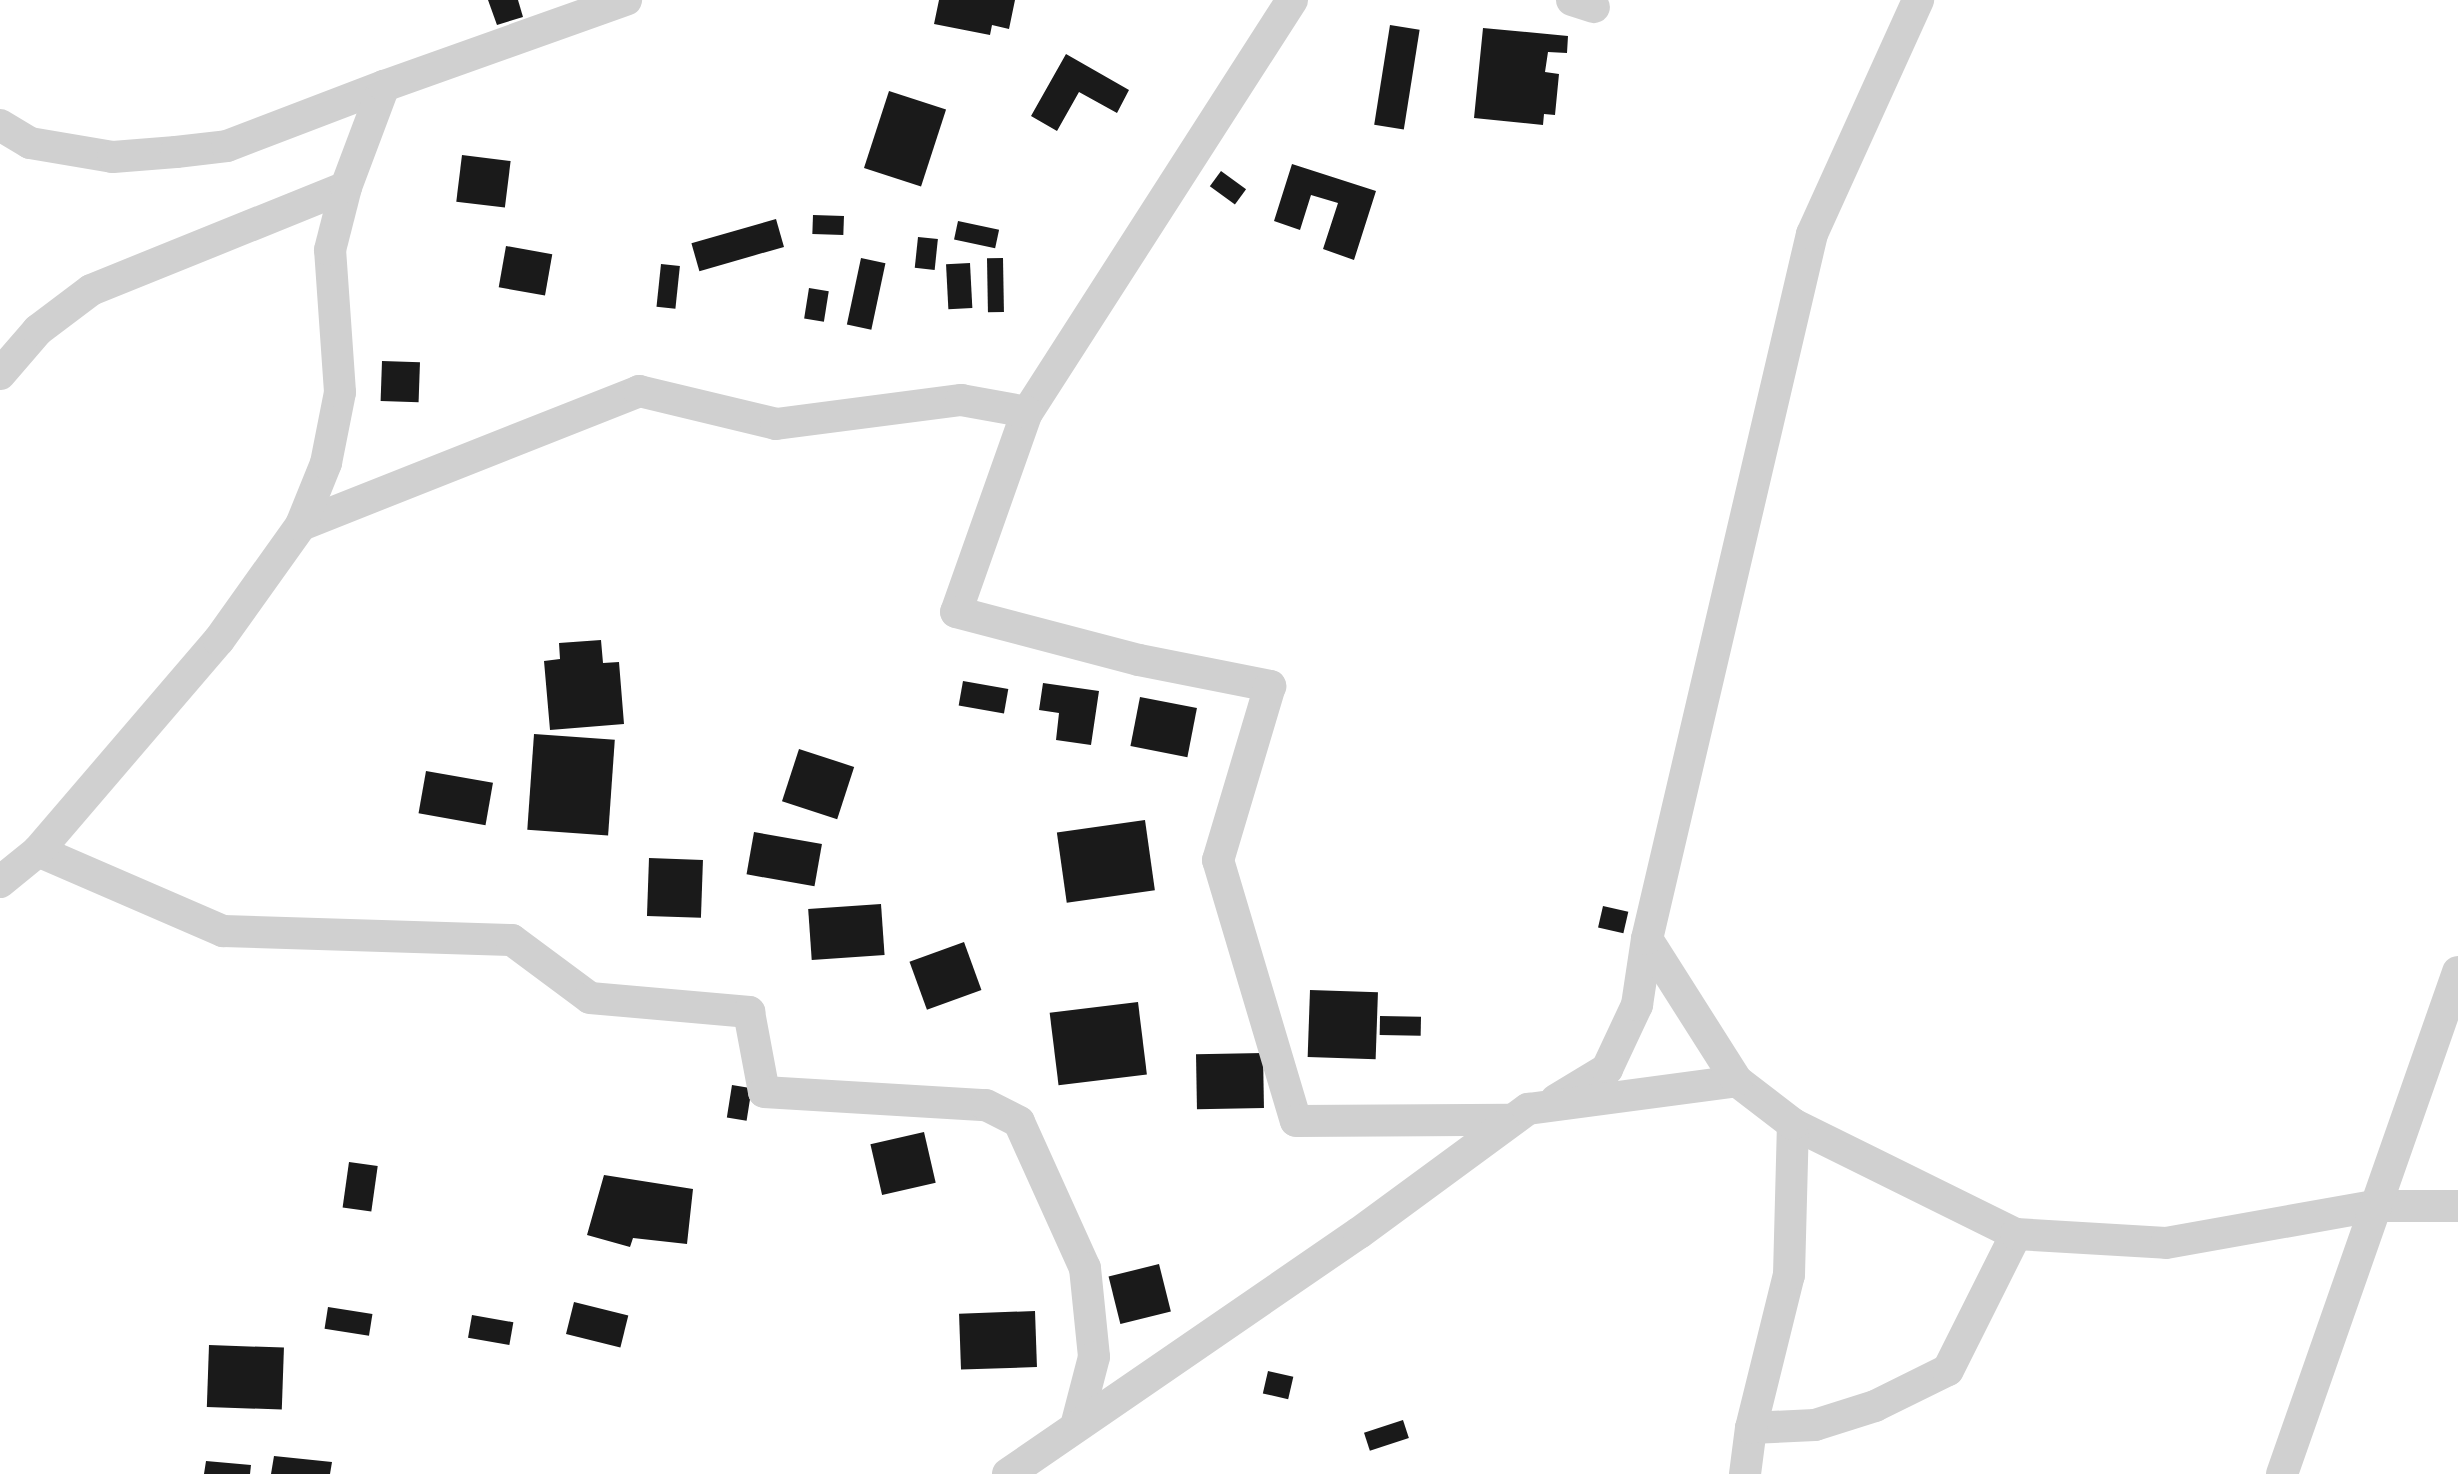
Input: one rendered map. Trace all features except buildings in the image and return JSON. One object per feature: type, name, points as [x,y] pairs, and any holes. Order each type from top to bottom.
[{"type":"street","points":[[0,125],[30,143],[113,157],[227,146],[626,0]]},
{"type":"street","points":[[1292,0],[1027,412],[956,612],[1139,660],[1270,686],[1218,860],[1296,1121],[1512,1120]]},
{"type":"street","points":[[1546,1106],[1607,1069],[1637,1005],[1647,939],[1812,234],[1918,0]]},
{"type":"street","points":[[0,882],[38,851],[219,640],[301,525],[326,463],[340,392],[330,250],[346,187],[384,86]]},
{"type":"street","points":[[0,374],[38,330],[91,290],[346,187]]},
{"type":"street","points":[[301,525],[639,391],[776,424],[961,400],[1027,412]]},
{"type":"street","points":[[38,851],[223,931],[512,940],[590,998],[749,1012],[764,1092],[986,1105],[1019,1122],[1085,1268],[1094,1357],[1076,1426]]},
{"type":"street","points":[[1647,939],[1737,1081],[1793,1124],[2016,1234],[2166,1243],[2374,1206],[2458,1206]]},
{"type":"street","points":[[2282,1474],[2458,972]]},
{"type":"street","points":[[1008,1474],[1359,1233],[1528,1109],[1737,1081]]},
{"type":"street","points":[[1745,1474],[1751,1428],[1789,1275],[1793,1124]]},
{"type":"street","points":[[1751,1428],[1815,1425],[1875,1406],[1948,1370],[2016,1234]]}]
